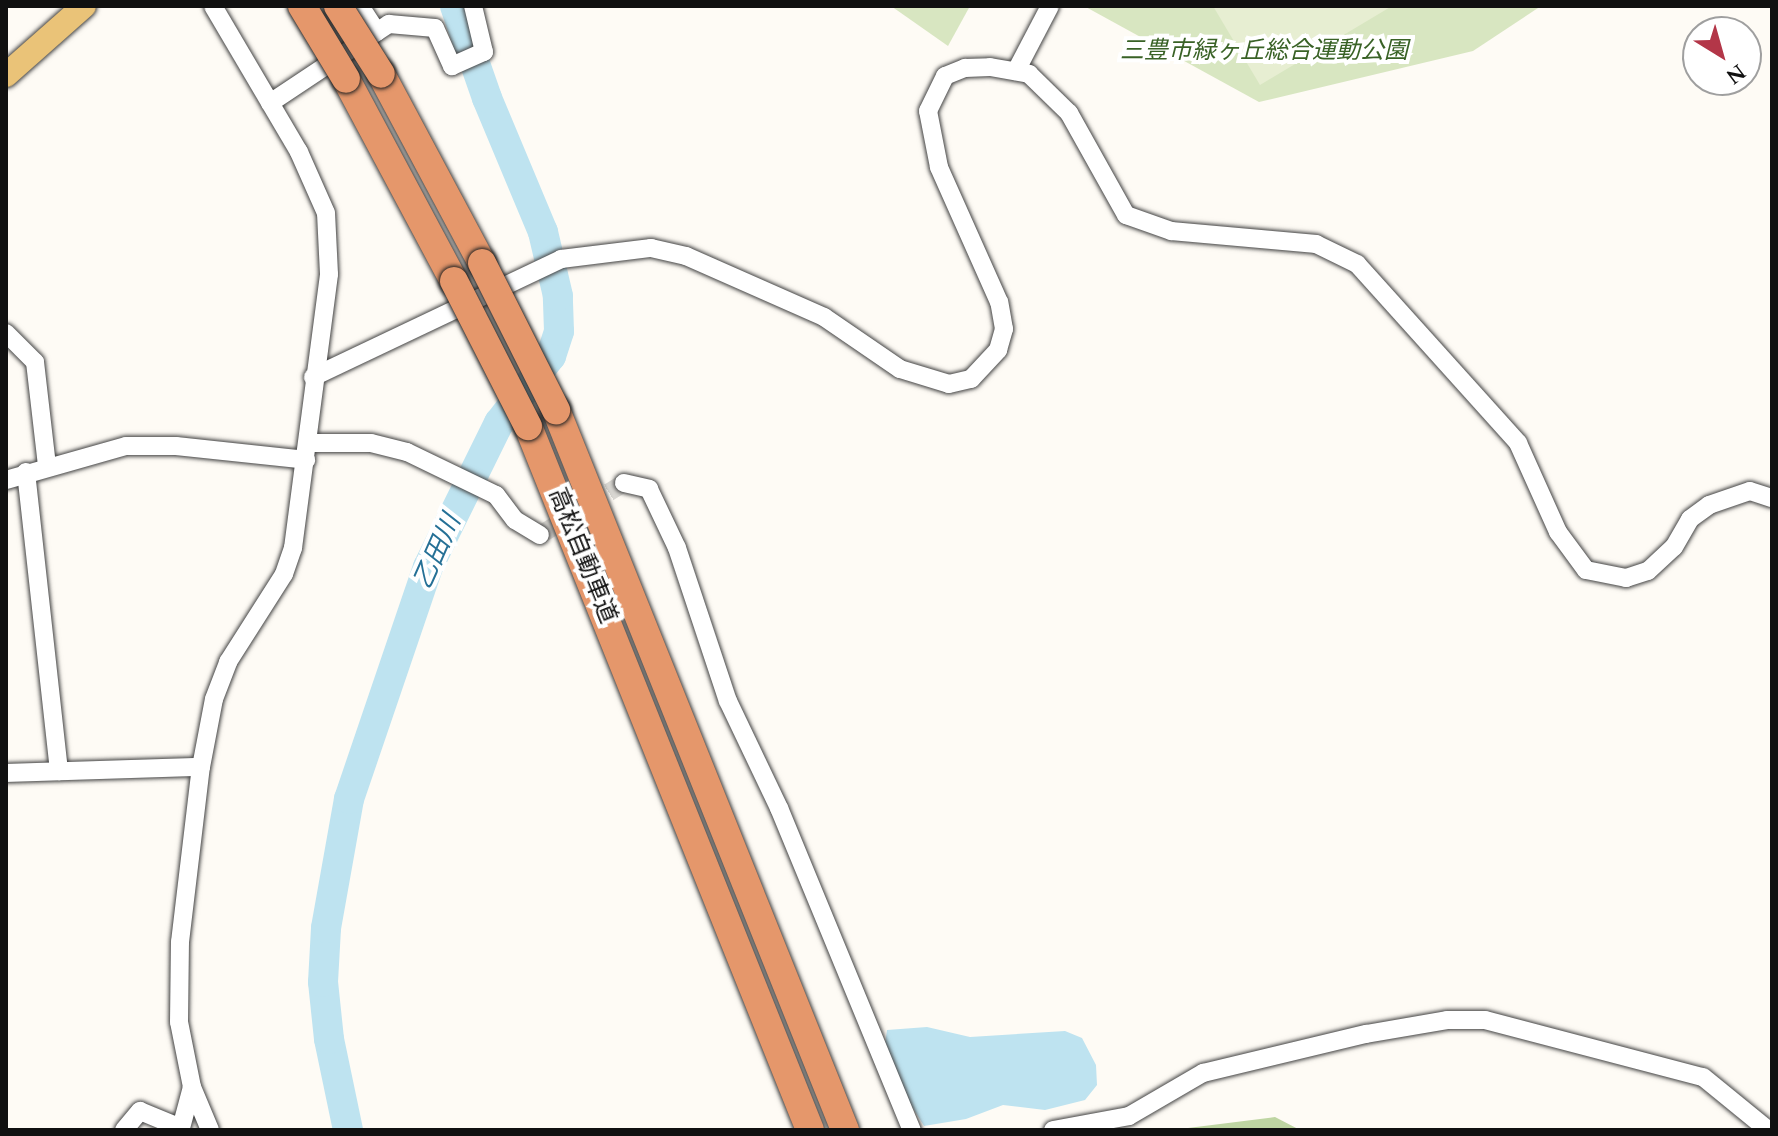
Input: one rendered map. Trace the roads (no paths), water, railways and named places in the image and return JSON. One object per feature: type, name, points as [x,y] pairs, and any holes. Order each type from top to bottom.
[{"type":"highway","name":"高松自動車道","points":[[302,6],[346,79],[528,426],[810,1130]]},
{"type":"highway","name":"高松自動車道","points":[[338,6],[381,74],[556,410],[845,1130]]},
{"type":"main road","points":[[6,75],[84,6]]},
{"type":"street","points":[[210,1130],[192,1087],[179,1022],[180,942],[201,767],[214,699],[228,662],[284,574],[293,548],[307,451],[313,377],[329,274],[326,213],[270,103],[213,6]]},
{"type":"street","points":[[360,6],[377,32]]},
{"type":"street","points":[[270,103],[389,24],[435,28],[452,66],[484,52],[473,6]]},
{"type":"street","points":[[1016,71],[1050,6]]},
{"type":"street","points":[[313,377],[561,259],[651,248],[686,256],[824,317],[914,375],[949,384],[971,379],[998,350],[1004,329],[999,302],[939,167],[928,111],[945,76],[965,68],[1016,71],[1029,74],[1069,113],[1126,215],[1171,231],[1316,244],[1357,264],[1518,443],[1558,532],[1586,570],[1626,578],[1648,571],[1674,547],[1690,519],[1709,505],[1750,491],[1772,498]]},
{"type":"street","points":[[6,333],[35,362],[47,466]]},
{"type":"street","points":[[6,480],[126,446],[307,451],[371,443],[450,471],[496,495],[515,520],[540,535]]},
{"type":"street","points":[[26,472],[59,771]]},
{"type":"street","points":[[624,483],[649,489],[677,548],[728,701],[779,808],[912,1130]]},
{"type":"street","points":[[6,773],[201,767]]},
{"type":"street","points":[[1053,1130],[1129,1116],[1203,1073],[1366,1034],[1447,1020],[1485,1020],[1703,1077],[1737,1100],[1768,1130]]},
{"type":"street","points":[[124,1130],[140,1111],[181,1128],[192,1087]]},
{"type":"water","points":[[927,1027],[970,1037],[1065,1031],[1082,1038],[1096,1065],[1097,1085],[1085,1100],[1045,1110],[1003,1105],[966,1119],[924,1126],[898,1084],[885,1044],[887,1030]]},
{"type":"waterway","name":"乙田川","points":[[348,1130],[329,1039],[323,982],[326,928],[349,799],[428,567],[499,423],[551,356],[559,331],[558,296],[543,232],[487,98],[455,6]]},
{"type":"tunnel","points":[[540,535],[624,483]]},
{"type":"park label","name":"三豊市緑ヶ丘総合運動公園","points":[[1264,52]]}]
